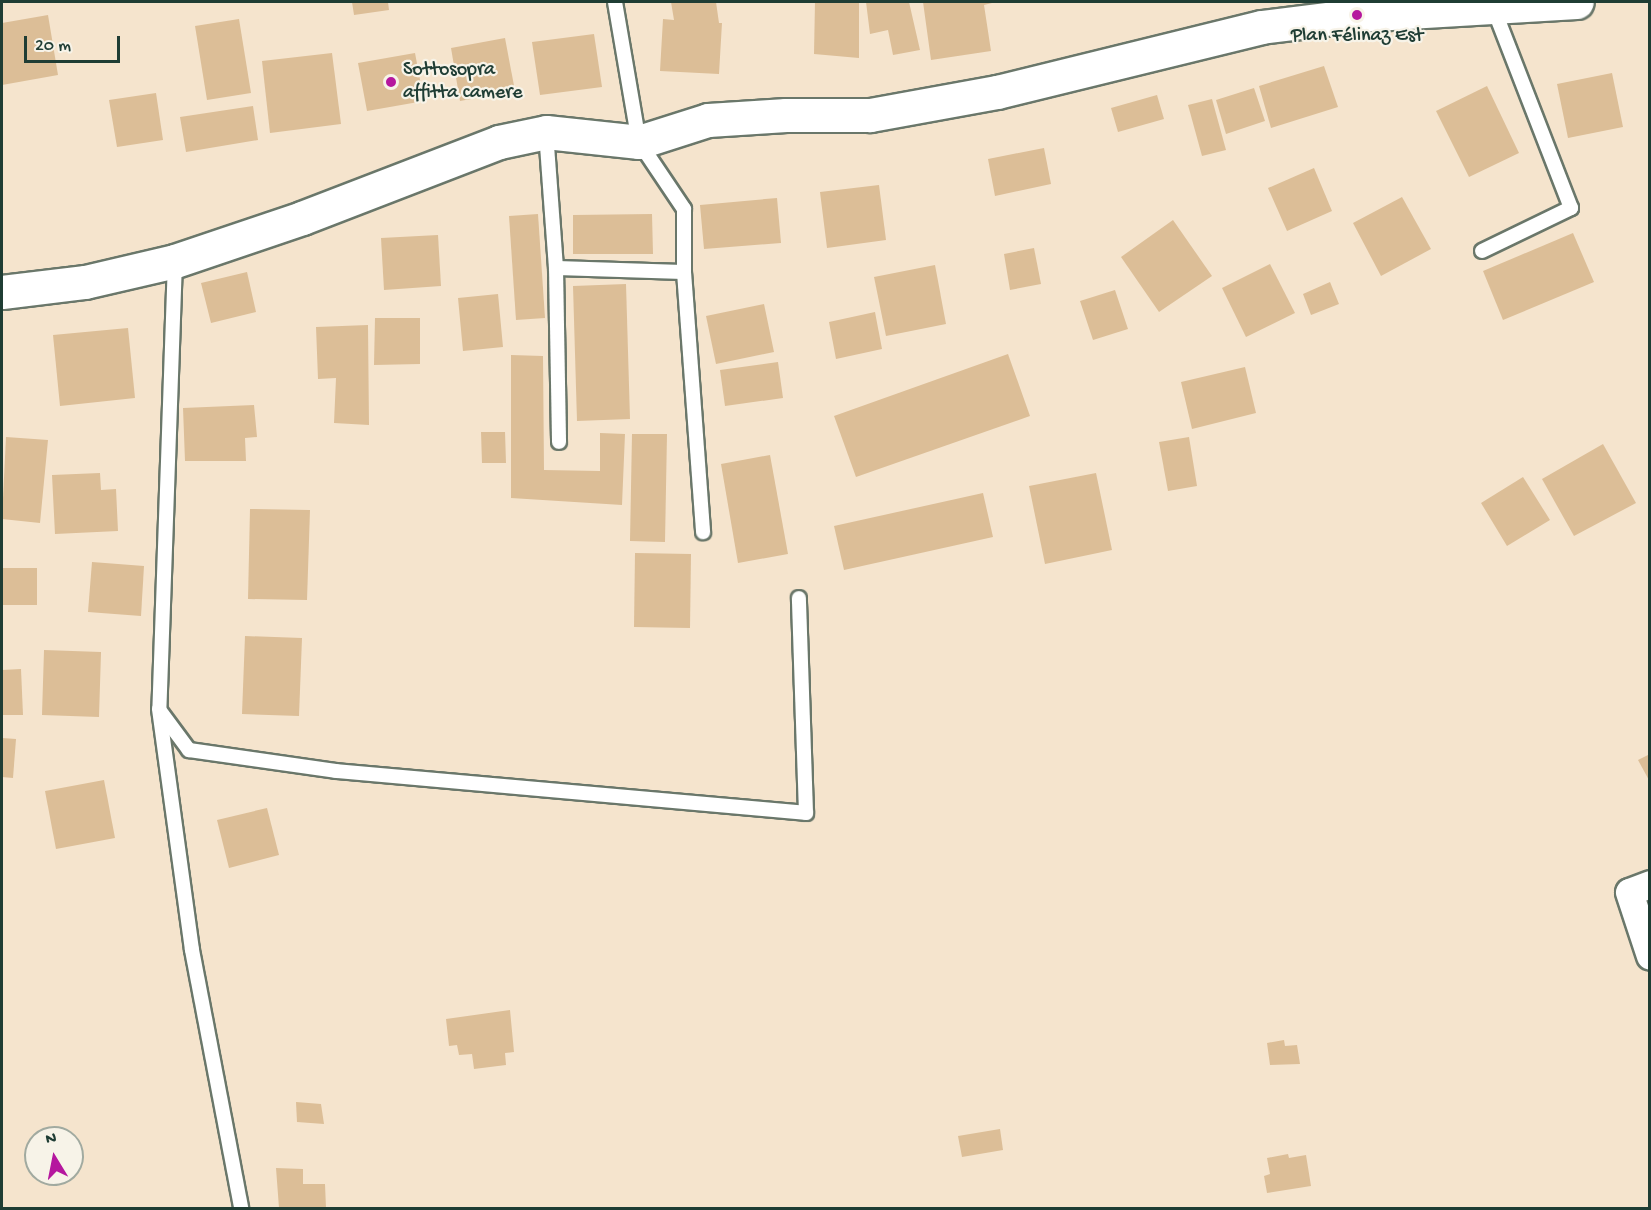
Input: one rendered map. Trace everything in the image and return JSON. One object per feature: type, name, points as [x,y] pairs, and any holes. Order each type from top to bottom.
[{"type":"main road","points":[[2,292],[85,282],[175,261],[302,218],[499,142],[546,132],[639,142],[708,120],[786,115],[870,115],[997,92],[1261,27],[1357,15],[1577,2]]},
{"type":"street","points":[[1650,884],[1629,892],[1650,956]]},
{"type":"lane","points":[[615,2],[639,142],[684,209],[684,272],[703,532]]},
{"type":"lane","points":[[1482,251],[1571,208],[1493,7]]},
{"type":"lane","points":[[546,132],[556,268],[559,442]]},
{"type":"lane","points":[[175,261],[159,709],[192,950],[241,1209]]},
{"type":"lane","points":[[556,268],[684,272]]},
{"type":"lane","points":[[159,709],[189,750],[336,771],[806,813],[799,598]]},
{"type":"building","points":[[352,2],[388,2],[389,10],[354,15]]},
{"type":"building","points":[[671,2],[716,2],[719,23],[722,23],[719,74],[660,71],[663,19],[674,20]]},
{"type":"building","points":[[815,2],[859,2],[859,58],[814,54]]},
{"type":"building","points":[[866,2],[909,2],[920,50],[893,55],[888,30],[870,34]]},
{"type":"building","points":[[923,2],[996,2],[984,5],[991,51],[931,60]]},
{"type":"building","points":[[48,15],[58,75],[2,85],[2,23]]},
{"type":"building","points":[[239,19],[251,93],[207,100],[195,26]]},
{"type":"building","points":[[594,34],[602,87],[540,95],[532,42]]},
{"type":"building","points":[[505,38],[515,91],[460,101],[451,48]]},
{"type":"building","points":[[332,53],[341,124],[270,133],[262,61]]},
{"type":"building","name":"Sottosopra affitta camere","points":[[415,53],[424,101],[367,111],[358,63]]},
{"type":"building","points":[[1324,66],[1338,107],[1271,128],[1259,86]]},
{"type":"building","points":[[1612,73],[1623,127],[1568,138],[1557,84]]},
{"type":"building","points":[[1487,86],[1519,153],[1469,177],[1436,111]]},
{"type":"building","points":[[1254,88],[1265,121],[1226,134],[1216,100]]},
{"type":"building","points":[[156,93],[163,140],[117,147],[109,100]]},
{"type":"building","points":[[1157,95],[1164,119],[1118,132],[1111,108]]},
{"type":"building","points":[[1212,99],[1226,150],[1202,156],[1188,105]]},
{"type":"building","points":[[253,106],[258,140],[186,152],[180,117]]},
{"type":"building","points":[[1044,148],[1051,184],[995,196],[988,159]]},
{"type":"building","points":[[1314,168],[1332,211],[1287,231],[1268,188]]},
{"type":"building","points":[[879,185],[886,240],[827,248],[820,192]]},
{"type":"building","points":[[1402,197],[1431,249],[1381,276],[1353,223]]},
{"type":"building","points":[[777,198],[781,243],[704,249],[700,205]]},
{"type":"building","points":[[538,214],[545,318],[516,320],[509,216]]},
{"type":"building","points":[[652,214],[653,254],[573,254],[573,215]]},
{"type":"building","points":[[1173,220],[1212,276],[1159,312],[1121,257]]},
{"type":"building","points":[[1573,233],[1594,282],[1503,320],[1483,271]]},
{"type":"building","points":[[438,235],[441,286],[384,290],[381,238]]},
{"type":"building","points":[[1034,248],[1041,284],[1010,290],[1004,254]]},
{"type":"building","points":[[1270,264],[1295,313],[1246,337],[1222,288]]},
{"type":"building","points":[[935,265],[946,324],[886,336],[874,277]]},
{"type":"building","points":[[247,272],[256,312],[211,323],[201,283]]},
{"type":"building","points":[[1330,282],[1339,304],[1311,315],[1303,294]]},
{"type":"building","points":[[626,284],[630,419],[577,421],[573,286]]},
{"type":"building","points":[[1115,290],[1128,329],[1093,340],[1080,301]]},
{"type":"building","points":[[498,294],[503,347],[463,351],[458,298]]},
{"type":"building","points":[[764,304],[774,352],[716,364],[706,316]]},
{"type":"building","points":[[875,312],[882,349],[836,359],[829,322]]},
{"type":"building","points":[[375,318],[420,318],[420,364],[374,365]]},
{"type":"building","points":[[368,325],[369,425],[334,423],[336,378],[318,379],[316,327]]},
{"type":"building","points":[[128,328],[135,398],[60,406],[53,335]]},
{"type":"building","points":[[1008,354],[1030,416],[856,477],[834,416]]},
{"type":"building","points":[[511,355],[543,356],[544,470],[600,471],[600,433],[625,434],[622,505],[511,498]]},
{"type":"building","points":[[778,362],[783,398],[725,406],[720,370]]},
{"type":"building","points":[[1245,367],[1256,413],[1192,429],[1181,382]]},
{"type":"building","points":[[254,405],[257,437],[245,438],[246,461],[185,461],[183,408]]},
{"type":"building","points":[[481,432],[505,432],[506,463],[482,463]]},
{"type":"building","points":[[632,434],[667,434],[665,542],[630,541]]},
{"type":"building","points":[[6,437],[48,440],[40,523],[2,519]]},
{"type":"building","points":[[1189,437],[1197,486],[1168,491],[1159,442]]},
{"type":"building","points":[[1603,444],[1636,503],[1574,536],[1542,479]]},
{"type":"building","points":[[770,455],[788,554],[738,563],[721,464]]},
{"type":"building","points":[[100,473],[101,490],[116,489],[118,531],[55,534],[52,475]]},
{"type":"building","points":[[1096,473],[1112,550],[1045,564],[1029,486]]},
{"type":"building","points":[[1523,477],[1550,520],[1507,546],[1481,503]]},
{"type":"building","points":[[983,493],[993,537],[844,570],[834,526]]},
{"type":"building","points":[[250,509],[310,510],[307,600],[248,599]]},
{"type":"building","points":[[635,553],[691,554],[690,628],[634,627]]},
{"type":"building","points":[[92,562],[144,566],[141,616],[88,612]]},
{"type":"building","points":[[2,568],[37,568],[37,605],[2,605]]},
{"type":"building","points":[[245,636],[302,638],[299,716],[242,714]]},
{"type":"building","points":[[44,650],[101,652],[99,717],[42,715]]},
{"type":"building","points":[[21,669],[23,715],[2,715],[2,670]]},
{"type":"building","points":[[2,738],[16,739],[13,778],[2,777]]},
{"type":"building","points":[[1650,754],[1650,782],[1638,760]]},
{"type":"building","points":[[104,780],[115,838],[56,849],[45,791]]},
{"type":"building","points":[[267,808],[279,855],[229,868],[217,820]]},
{"type":"building","points":[[510,1010],[514,1052],[505,1053],[506,1065],[474,1069],[472,1054],[459,1055],[457,1045],[449,1046],[446,1019]]},
{"type":"building","points":[[1284,1040],[1285,1046],[1297,1045],[1300,1064],[1270,1065],[1267,1043]]},
{"type":"building","points":[[296,1102],[321,1104],[324,1124],[297,1122]]},
{"type":"building","points":[[1000,1129],[1003,1150],[962,1157],[958,1136]]},
{"type":"building","points":[[1288,1154],[1289,1158],[1306,1155],[1311,1186],[1267,1193],[1264,1176],[1270,1174],[1267,1158]]},
{"type":"building","points":[[276,1168],[303,1169],[303,1184],[325,1184],[326,1208],[279,1208]]},
{"type":"place","name":"Plan Félinaz Est","points":[[1357,15]]},
{"type":"place","name":"Sottosopra affitta camere","points":[[391,82]]}]
